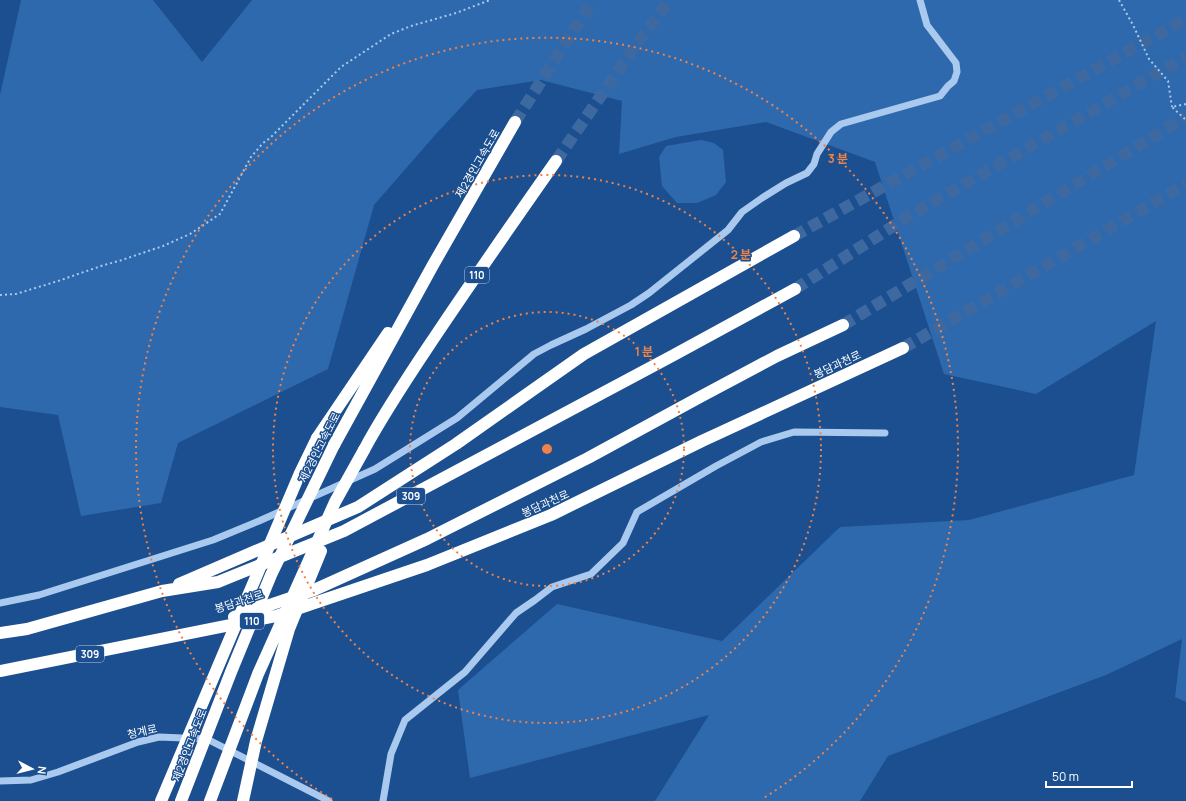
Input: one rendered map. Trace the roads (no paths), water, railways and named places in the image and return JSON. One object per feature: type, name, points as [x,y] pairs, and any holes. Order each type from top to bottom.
[{"type":"highway","name":"제2경인고속도로","points":[[181,801],[231,672],[271,575],[334,445],[433,265],[516,122]]},
{"type":"highway","name":"110","points":[[210,801],[258,674],[335,502],[377,427],[400,390],[487,260],[556,161]]},
{"type":"highway","points":[[162,591],[358,507],[456,444],[584,354],[794,236]]},
{"type":"highway","points":[[161,801],[300,472],[317,438],[433,265]]},
{"type":"highway","name":"309","points":[[0,633],[27,629],[162,591],[218,582],[344,531],[795,289]]},
{"type":"highway","name":"봉담과천로","points":[[179,635],[314,590],[428,539],[588,458],[770,360],[843,325]]},
{"type":"highway","name":"봉담과천로","points":[[0,672],[276,616],[427,565],[551,515],[702,441],[903,348]]},
{"type":"highway","points":[[243,801],[256,742],[289,629],[364,450]]},
{"type":"street","points":[[0,603],[39,595],[213,540],[260,521],[375,469],[457,418],[534,354],[631,305],[649,293],[728,230],[742,212],[786,183],[807,173],[814,164],[817,154],[831,132],[841,124],[940,96],[954,81],[957,72],[956,63],[927,24],[920,0]]},
{"type":"street","points":[[383,801],[391,754],[405,720],[465,672],[516,613],[552,587],[591,574],[623,543],[637,512],[716,466],[761,442],[794,432],[885,433]]},
{"type":"street","name":"청계로","points":[[0,781],[31,780],[58,772],[138,742],[159,737],[207,739],[329,801]]},
{"type":"tunnel","points":[[515,122],[593,0]]},
{"type":"tunnel","points":[[556,161],[631,52],[669,0]]},
{"type":"tunnel","points":[[794,236],[1186,19]]},
{"type":"tunnel","points":[[795,289],[909,216],[1186,57]]},
{"type":"tunnel","points":[[843,325],[1186,117]]},
{"type":"tunnel","points":[[903,348],[1186,184]]}]
